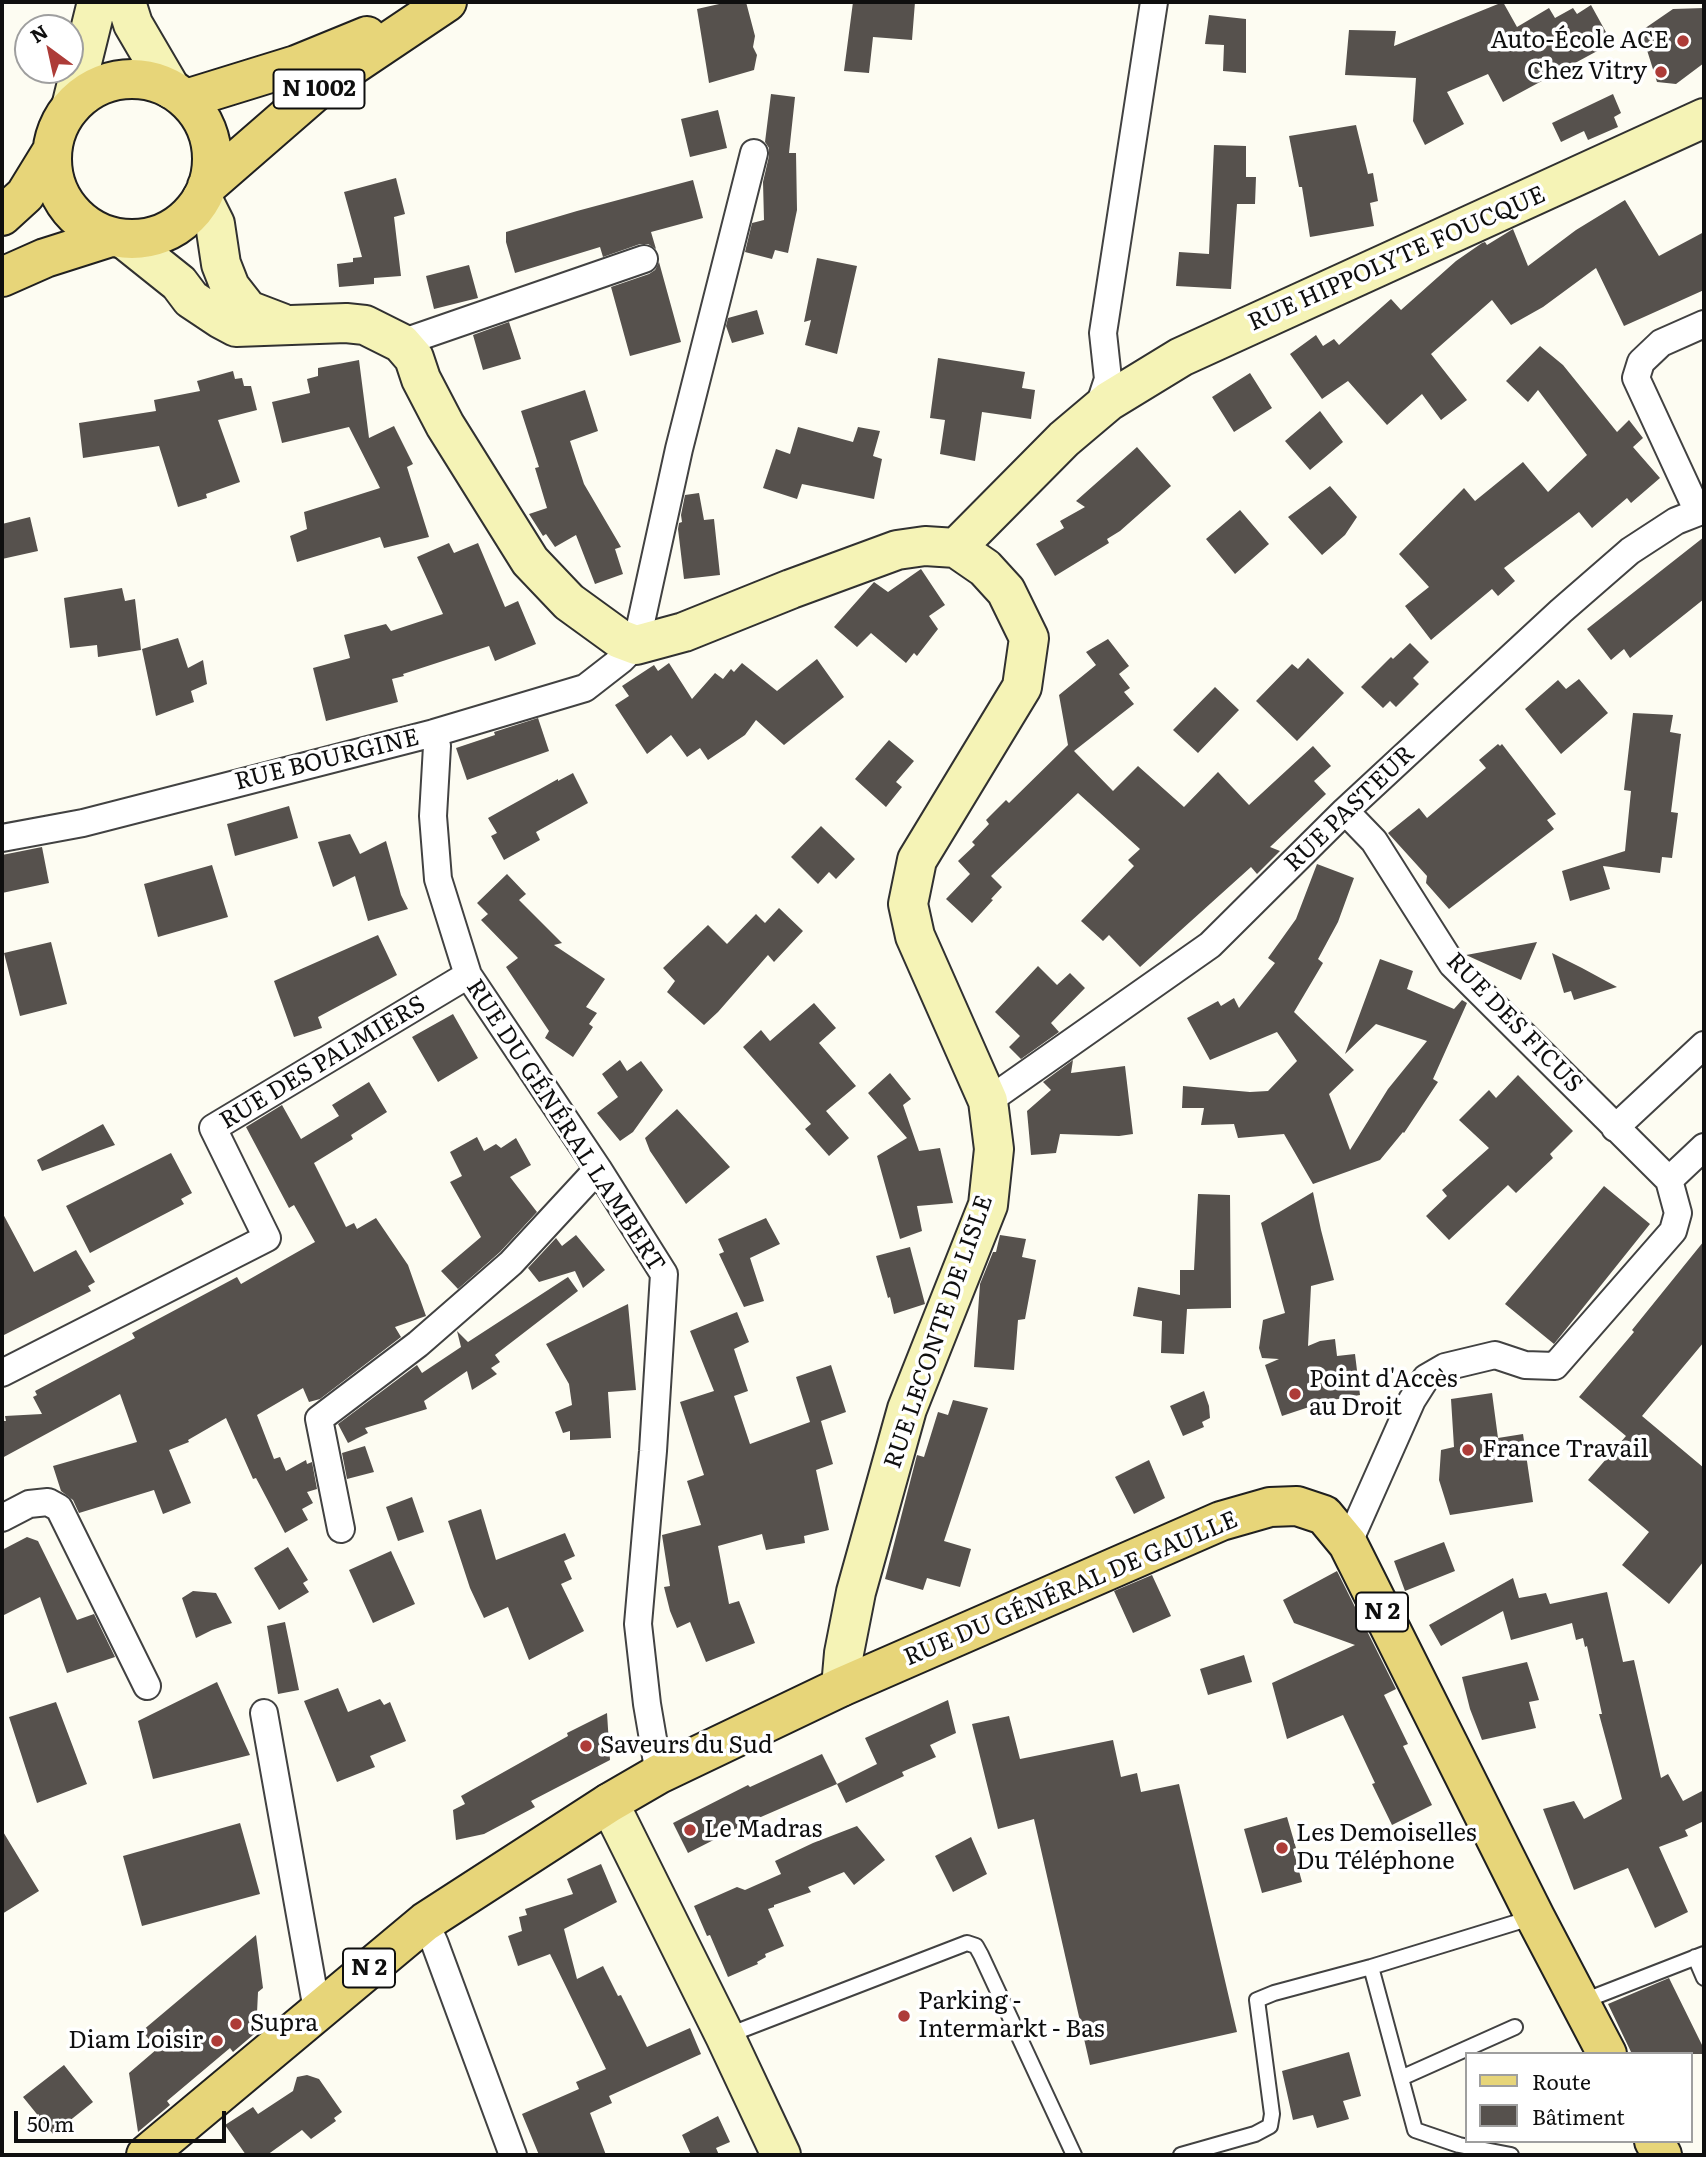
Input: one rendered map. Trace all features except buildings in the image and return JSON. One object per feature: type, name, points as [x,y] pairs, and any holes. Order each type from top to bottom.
[{"type":"main road","points":[[2,216],[25,195],[52,151],[58,128],[71,107],[97,2]]},
{"type":"main road","points":[[2,277],[45,258],[117,238],[154,236],[169,230],[193,211],[204,192],[212,159],[211,143],[202,119],[178,94],[133,24],[126,2]]},
{"type":"main road","name":"N 1002","points":[[178,94],[296,65],[444,4]]},
{"type":"main road","name":"N 1002","points":[[204,192],[322,86],[444,4]]},
{"type":"main road","points":[[71,107],[92,90],[117,80],[145,80],[178,94]]},
{"type":"main road","name":"RUE HIPPOLYTE FOUCQUE","points":[[956,548],[1064,439],[1109,401],[1181,357],[1699,125]]},
{"type":"main road","points":[[52,151],[53,175],[62,198],[82,223],[117,238],[179,283],[191,299],[221,319],[236,327],[346,323],[365,325],[401,343],[414,358],[421,379],[445,425],[530,561],[569,602],[620,639],[636,645],[684,632],[897,550],[925,546],[956,548]]},
{"type":"main road","points":[[204,192],[215,224],[221,264],[230,287],[248,310],[287,325]]},
{"type":"main road","name":"RUE LECONTE DE LISLE","points":[[841,1687],[844,1653],[856,1592],[907,1409],[988,1205],[994,1149],[988,1101],[915,936],[908,904],[917,860],[1022,687],[1029,638],[1006,591],[985,568],[956,548]]},
{"type":"main road","name":"RUE DU GÉNÉRAL DE GAULLE","points":[[841,1687],[1221,1521],[1270,1507],[1297,1506],[1324,1515],[1348,1544],[1535,1917],[1606,2052]]},
{"type":"main road","name":"N 2","points":[[146,2155],[425,1922],[609,1803],[659,1774],[841,1687]]},
{"type":"main road","points":[[609,1803],[781,2155]]},
{"type":"street","points":[[1097,412],[1108,379],[1103,333],[1154,2]]},
{"type":"street","points":[[636,645],[679,449],[754,153]]},
{"type":"street","points":[[401,343],[644,259]]},
{"type":"street","points":[[1701,511],[1636,378],[1641,362],[1661,343],[1704,324]]},
{"type":"street","name":"RUE PASTEUR","points":[[988,1101],[1210,945],[1345,811],[1561,611],[1630,551],[1676,521],[1701,511]]},
{"type":"street","name":"RUE BOURGINE","points":[[2,838],[83,823],[434,733],[585,688],[636,645]]},
{"type":"street","name":"RUE DU GÉNÉRAL LAMBERT","points":[[434,733],[437,746],[433,816],[438,879],[468,975],[598,1169],[664,1274],[653,1451],[638,1624],[659,1774]]},
{"type":"street","name":"RUE DES FICUS","points":[[1345,811],[1374,841],[1452,964],[1669,1180]]},
{"type":"street","name":"RUE DES PALMIERS","points":[[2,1373],[267,1238],[213,1128],[468,975]]},
{"type":"street","points":[[1615,1128],[1704,1045]]},
{"type":"street","points":[[1348,1544],[1412,1400],[1426,1378],[1445,1367],[1495,1355],[1525,1365],[1555,1366],[1673,1231],[1678,1213],[1669,1180],[1704,1147]]},
{"type":"street","points":[[341,1529],[319,1419],[418,1344],[511,1263],[598,1169]]},
{"type":"street","points":[[2,1518],[29,1504],[48,1502],[59,1508],[147,1686]]},
{"type":"street","points":[[264,1713],[317,2010]]},
{"type":"street","points":[[425,1922],[513,2155]]},
{"type":"lane","points":[[1181,2155],[1255,2134],[1270,2126],[1272,2114],[1257,2000],[1273,1993],[1371,1967],[1535,1917]]},
{"type":"lane","points":[[725,2036],[967,1942],[976,1946],[981,1955],[1074,2155]]},
{"type":"lane","points":[[1580,2003],[1700,1955],[1704,1978]]},
{"type":"lane","points":[[1371,1967],[1415,2130],[1511,2155]]},
{"type":"lane","points":[[1401,2078],[1514,2027]]},
{"type":"place","name":"Auto-École ACE","points":[[1683,41]]},
{"type":"place","name":"Chez Vitry","points":[[1661,72]]},
{"type":"place","name":"Point d'Accès au Droit","points":[[1295,1394]]},
{"type":"place","name":"France Travail","points":[[1468,1450]]},
{"type":"place","name":"Saveurs du Sud","points":[[586,1746]]},
{"type":"place","name":"Le Madras","points":[[690,1830]]},
{"type":"place","name":"Les Demoiselles Du Téléphone","points":[[1282,1848]]},
{"type":"place","name":"Parking - Intermarkt - Bas","points":[[904,2016]]},
{"type":"place","name":"Supra","points":[[236,2024]]},
{"type":"place","name":"Diam Loisir","points":[[217,2041]]}]
